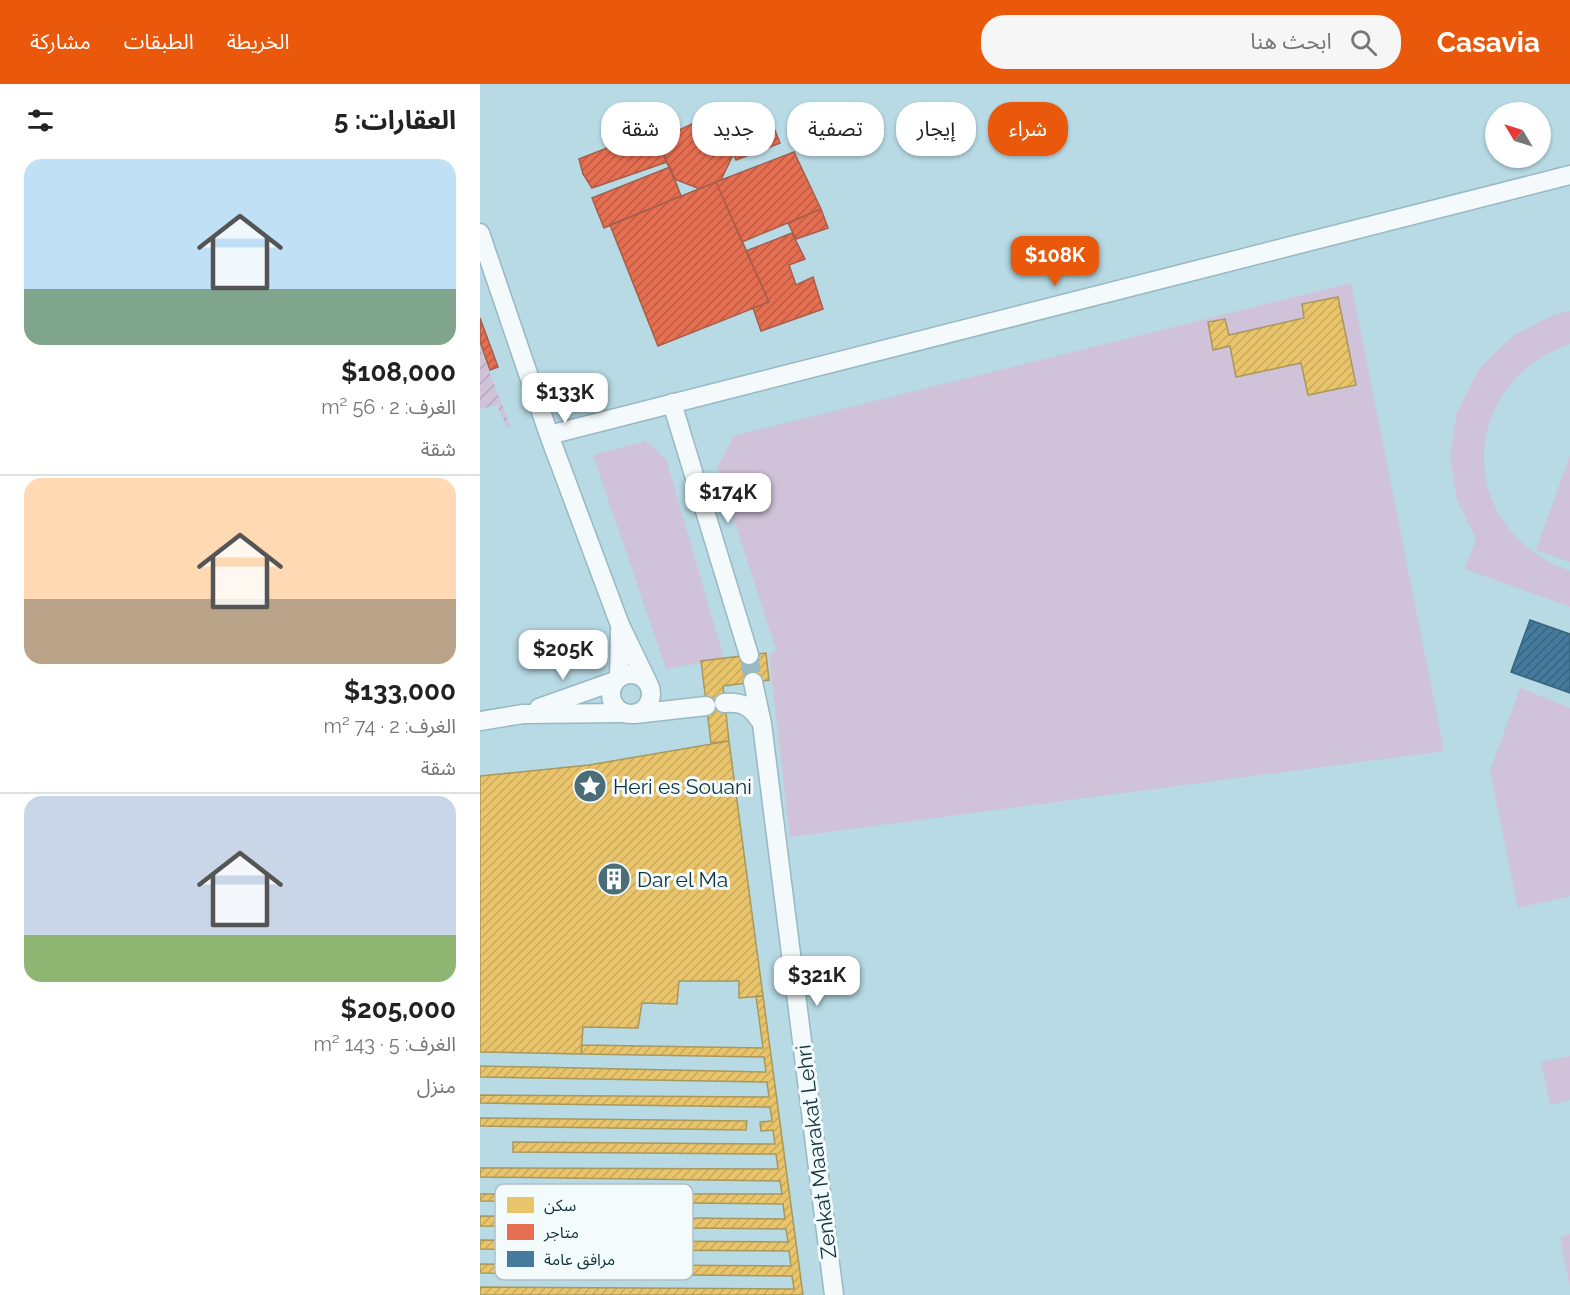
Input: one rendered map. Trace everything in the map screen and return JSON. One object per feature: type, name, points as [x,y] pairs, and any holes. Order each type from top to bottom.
[{"type":"street","points":[[549,435],[1570,175]]},
{"type":"street","points":[[480,233],[549,435],[620,625],[648,683],[651,696],[646,708],[628,713],[613,704],[610,693],[617,679],[620,625]]},
{"type":"street","points":[[672,403],[749,655]]},
{"type":"street","points":[[523,714],[631,674],[638,675],[648,683]]},
{"type":"street","name":"Zenkat Maarakat Lehri","points":[[753,682],[762,724],[834,1295]]},
{"type":"street","points":[[480,721],[523,714],[628,713],[737,702],[751,709],[762,724]]},
{"type":"shaded area","points":[[1351,283],[1444,751],[790,837],[769,655],[776,650],[717,467],[734,436]]},
{"type":"shaded area","points":[[1570,311],[1570,344],[1532,364],[1505,391],[1489,423],[1484,458],[1489,492],[1505,524],[1532,551],[1570,571],[1570,607],[1465,569],[1476,539],[1457,500],[1450,456],[1457,412],[1479,369],[1513,336],[1553,315]]},
{"type":"shaded area","points":[[480,348],[511,428],[507,428],[497,405],[480,409]]},
{"type":"shaded area","points":[[646,441],[666,459],[724,659],[666,669],[593,455]]},
{"type":"shaded area","points":[[1570,455],[1570,562],[1536,550]]},
{"type":"shaded area","points":[[1520,688],[1570,708],[1570,896],[1518,908],[1490,771]]},
{"type":"shaded area","points":[[1570,1056],[1570,1100],[1550,1105],[1541,1062]]},
{"type":"shaded area","points":[[1570,1234],[1570,1288],[1560,1237]]},
{"type":"building: سكن","points":[[1338,297],[1356,385],[1308,395],[1301,363],[1236,377],[1230,346],[1213,350],[1208,322],[1225,319],[1229,335],[1304,318],[1302,304]]},
{"type":"building: سكن","points":[[766,653],[769,680],[723,686],[729,741],[711,743],[701,661]]},
{"type":"building: سكن","name":"Dar el Ma","points":[[729,741],[763,996],[739,998],[739,981],[679,981],[677,1004],[642,1003],[638,1028],[583,1027],[581,1054],[480,1052],[480,776],[589,765]]},
{"type":"building: سكن","points":[[756,996],[763,996],[803,1295],[480,1295],[480,1287],[794,1289],[792,1276],[693,1275],[693,1265],[791,1266],[789,1251],[693,1250],[693,1241],[788,1242],[786,1229],[693,1228],[693,1218],[785,1219],[783,1204],[693,1203],[693,1194],[782,1194],[780,1181],[480,1177],[480,1168],[778,1169],[776,1154],[513,1152],[513,1142],[775,1144],[773,1130],[761,1131],[760,1122],[772,1121],[770,1107],[480,1103],[480,1095],[769,1097],[767,1082],[480,1077],[480,1066],[766,1072],[764,1057],[581,1054],[582,1045],[763,1048]]},
{"type":"building: سكن","points":[[480,1118],[747,1121],[746,1130],[480,1126]]},
{"type":"building: سكن","points":[[480,1194],[495,1194],[495,1201],[480,1201]]},
{"type":"building: سكن","points":[[480,1216],[495,1216],[495,1226],[480,1226]]},
{"type":"building: سكن","points":[[480,1240],[495,1240],[495,1249],[480,1249]]},
{"type":"building: سكن","points":[[480,1264],[495,1264],[495,1273],[480,1273]]},
{"type":"building: متاجر","points":[[692,124],[692,156],[733,156],[721,180],[700,189],[674,179],[664,156],[680,156],[680,130]]},
{"type":"building: متاجر","points":[[775,130],[780,143],[775,145]]},
{"type":"building: متاجر","points":[[601,150],[601,156],[664,156],[667,162],[592,188],[583,174],[579,159]]},
{"type":"building: متاجر","points":[[787,155],[796,156],[821,209],[742,242],[716,182]]},
{"type":"building: متاجر","points":[[734,156],[746,156],[736,160]]},
{"type":"building: متاجر","points":[[670,167],[681,196],[604,228],[592,198]]},
{"type":"building: متاجر","points":[[716,182],[769,302],[658,346],[610,225]]},
{"type":"building: متاجر","points":[[821,209],[828,228],[796,239],[788,223]]},
{"type":"building: متاجر","points":[[792,233],[805,259],[789,265],[796,285],[813,277],[823,309],[761,331],[753,308],[769,302],[746,251]]},
{"type":"building: متاجر","points":[[480,318],[498,367],[490,370],[480,342]]},
{"type":"building: مرافق عامة","points":[[1530,620],[1570,634],[1570,693],[1511,672]]},
{"type":"tunnel","points":[[749,655],[753,682]]},
{"type":"place","name":"Heri es Souani","points":[[590,786]]},
{"type":"place","name":"Dar el Ma","points":[[614,879]]}]
